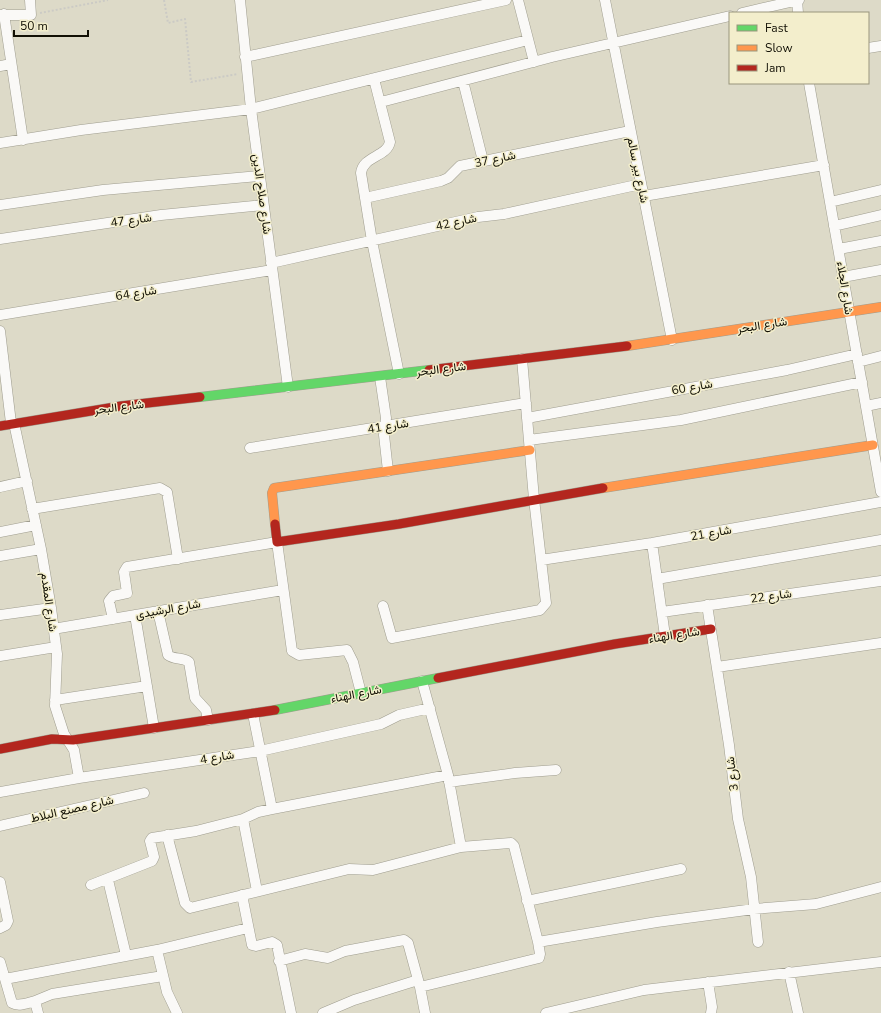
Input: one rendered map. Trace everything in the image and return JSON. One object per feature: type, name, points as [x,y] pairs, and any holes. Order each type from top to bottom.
[{"type":"street","points":[[23,140],[2,14],[31,15],[30,0]]},
{"type":"street","name":"شارع صلاح الدين","points":[[240,0],[259,176],[288,387]]},
{"type":"street","points":[[245,57],[473,3],[506,0]]},
{"type":"street","points":[[518,0],[534,62]]},
{"type":"street","name":"شارع بير سالم","points":[[605,0],[612,43],[672,340]]},
{"type":"street","points":[[746,12],[798,0],[798,12]]},
{"type":"street","points":[[381,102],[534,62],[729,16]]},
{"type":"street","points":[[0,143],[81,130],[251,108],[528,40]]},
{"type":"street","points":[[869,48],[881,46]]},
{"type":"street","points":[[0,66],[11,64]]},
{"type":"street","points":[[374,79],[381,102],[389,145],[362,166],[361,177],[366,198],[372,242],[399,374]]},
{"type":"street","points":[[463,81],[483,161]]},
{"type":"street","name":"شارع الجلاء","points":[[809,84],[848,311],[879,470],[881,492]]},
{"type":"street","name":"شارع 37","points":[[366,198],[441,181],[448,178],[460,166],[630,131]]},
{"type":"street","points":[[644,196],[824,165]]},
{"type":"street","points":[[0,205],[103,190],[259,176]]},
{"type":"street","name":"شارع 42","points":[[272,266],[478,217],[504,214],[641,184]]},
{"type":"street","points":[[830,202],[881,190]]},
{"type":"street","name":"شارع 47","points":[[0,239],[162,216],[263,205]]},
{"type":"street","points":[[834,226],[881,215]]},
{"type":"street","points":[[838,249],[881,241]]},
{"type":"street","name":"شارع 64","points":[[0,315],[272,266]]},
{"type":"street","points":[[843,277],[881,270]]},
{"type":"street","name":"شارع البحر","points":[[0,426],[121,406],[587,352],[881,307]]},
{"type":"street","name":"شارع المقدم","points":[[0,331],[2,369],[41,549],[51,608],[57,663],[55,700],[59,721],[74,750],[79,778]]},
{"type":"street","name":"شارع 60","points":[[527,418],[787,370],[857,358],[881,356]]},
{"type":"street","points":[[383,606],[392,638],[540,610],[546,603],[534,499],[522,359]]},
{"type":"street","points":[[380,377],[386,418],[384,435],[388,471]]},
{"type":"street","points":[[361,693],[353,662],[347,650],[300,655],[295,654],[292,651],[277,542],[272,493],[274,488],[388,471],[530,445],[681,420],[862,382]]},
{"type":"street","name":"شارع 41","points":[[250,448],[526,403]]},
{"type":"street","points":[[866,406],[881,403]]},
{"type":"street","points":[[871,432],[881,429]]},
{"type":"street","points":[[112,619],[109,601],[113,596],[127,592],[124,572],[127,567],[422,520],[534,499],[873,445]]},
{"type":"street","points":[[0,487],[27,481]]},
{"type":"street","points":[[32,509],[160,488],[167,492],[178,559]]},
{"type":"street","name":"شارع 21","points":[[541,560],[652,544],[881,502]]},
{"type":"street","points":[[0,532],[36,525]]},
{"type":"street","points":[[657,579],[881,540]]},
{"type":"street","points":[[652,544],[665,636]]},
{"type":"street","points":[[0,556],[41,549]]},
{"type":"street","name":"شارع 22","points":[[662,612],[881,581]]},
{"type":"street","name":"شارع الرشيدى","points":[[53,629],[283,590]]},
{"type":"street","name":"شارع 3","points":[[707,605],[736,807],[751,877],[758,942]]},
{"type":"street","points":[[0,615],[51,608]]},
{"type":"street","points":[[158,611],[168,655],[170,657],[183,659],[189,662],[195,698],[206,710],[208,720]]},
{"type":"street","points":[[135,615],[154,728]]},
{"type":"street","name":"شارع الهناء","points":[[0,749],[52,739],[68,740],[253,714],[422,681],[665,636],[711,629]]},
{"type":"street","points":[[717,667],[881,643]]},
{"type":"street","points":[[0,656],[56,647]]},
{"type":"street","points":[[422,681],[448,778],[461,847]]},
{"type":"street","points":[[55,700],[147,686]]},
{"type":"street","name":"شارع 4","points":[[0,792],[79,778],[260,751],[381,724],[398,715],[430,708]]},
{"type":"street","points":[[253,714],[272,809]]},
{"type":"street","points":[[91,886],[152,862],[154,857],[150,840],[167,835],[196,831],[243,819],[258,812],[448,778],[556,770]]},
{"type":"street","name":"شارع مصنع البلاط","points":[[0,826],[144,793]]},
{"type":"street","points":[[243,819],[257,891]]},
{"type":"street","points":[[167,835],[184,903],[187,907],[194,908],[349,869],[373,870],[461,847],[505,842],[511,843],[514,846],[538,942],[540,954],[538,959],[419,984],[354,1000],[323,1013]]},
{"type":"street","points":[[528,901],[681,869]]},
{"type":"street","points":[[108,880],[126,955]]},
{"type":"street","points":[[0,882],[8,921],[6,925],[0,928]]},
{"type":"street","points":[[538,942],[657,922],[754,909],[816,904],[881,887]]},
{"type":"street","points":[[242,895],[251,943],[254,946],[272,942],[276,943],[291,1013]]},
{"type":"street","points":[[5,980],[157,950],[248,928]]},
{"type":"street","points":[[279,961],[305,954],[328,958],[345,952],[404,940],[408,943],[425,1013]]},
{"type":"street","points":[[157,950],[168,996],[177,1013]]},
{"type":"street","points":[[0,962],[14,1004],[27,1004],[52,994],[163,976]]},
{"type":"street","points":[[546,1013],[644,990],[881,962]]},
{"type":"street","points":[[789,972],[798,1013]]},
{"type":"street","points":[[708,982],[712,1007],[711,1013]]},
{"type":"street","points":[[35,1001],[38,1013]]},
{"type":"path","points":[[31,15],[108,0]]},
{"type":"path","points":[[164,0],[168,23],[185,19],[191,82],[247,73]]},
{"type":"traffic: fast","points":[[200,397],[429,370]]},
{"type":"traffic: fast","points":[[275,710],[438,678]]},
{"type":"traffic: slow","points":[[627,346],[881,307]]},
{"type":"traffic: slow","points":[[603,488],[873,445]]},
{"type":"traffic: slow","points":[[275,524],[272,493],[274,488],[530,450]]},
{"type":"traffic: jam","points":[[429,370],[627,346]]},
{"type":"traffic: jam","points":[[0,426],[121,406],[200,397]]},
{"type":"traffic: jam","points":[[275,524],[277,542],[399,524],[603,488]]},
{"type":"traffic: jam","points":[[438,678],[615,644],[711,629]]},
{"type":"traffic: jam","points":[[0,749],[52,739],[73,740],[275,710]]}]
